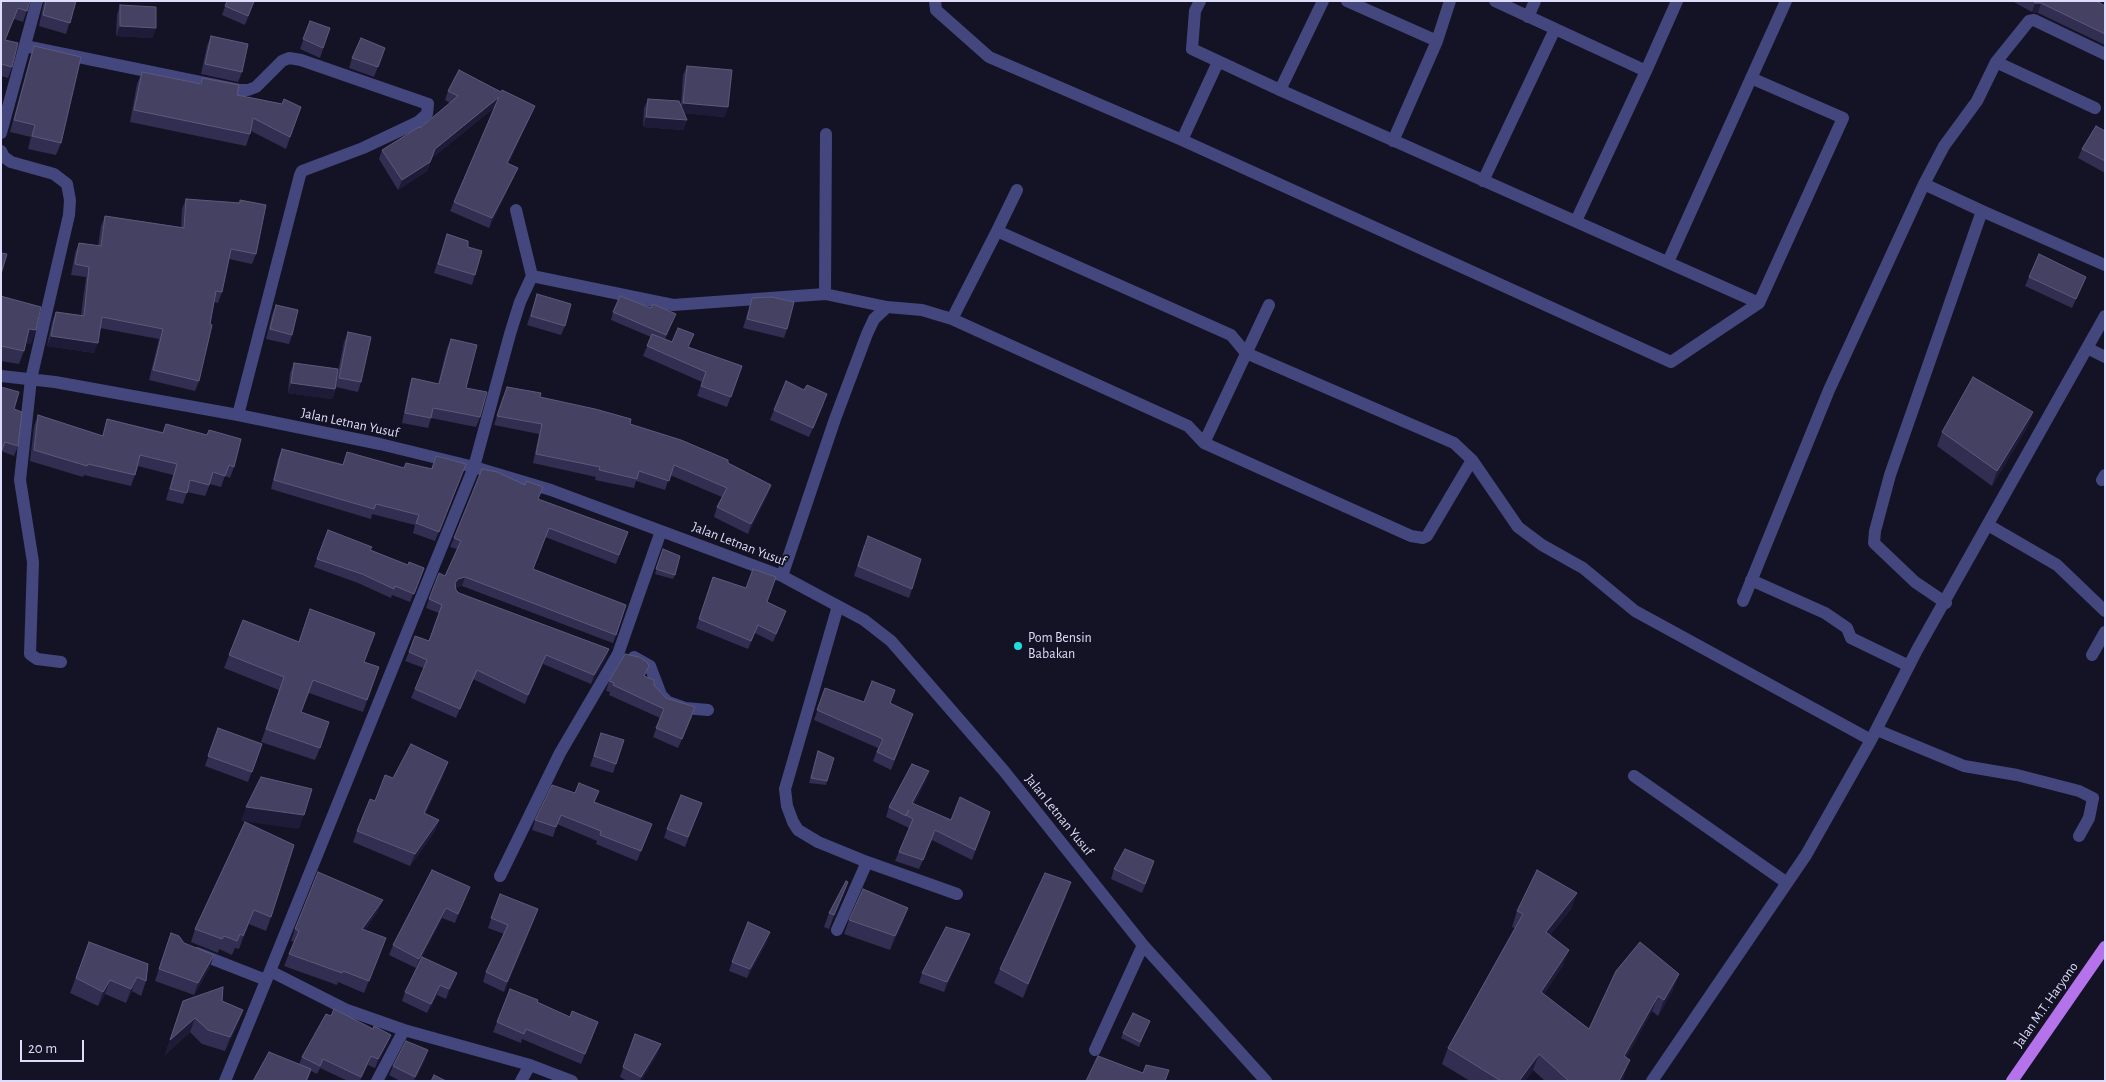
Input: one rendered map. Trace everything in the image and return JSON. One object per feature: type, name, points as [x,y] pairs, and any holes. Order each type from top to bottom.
[{"type":"main road","name":"Jalan M.T. Haryono","points":[[2012,1081],[2105,947]]},
{"type":"street","points":[[1,133],[37,1]]},
{"type":"street","points":[[935,1],[936,10],[989,58],[1022,70],[1182,140],[1671,362],[1759,303],[1844,118],[1751,78]]},
{"type":"street","points":[[1200,1],[1195,11],[1192,49],[1759,303]]},
{"type":"street","points":[[1280,90],[1323,1]]},
{"type":"street","points":[[1347,1],[1437,41]]},
{"type":"street","points":[[1393,140],[1437,41],[1450,1]]},
{"type":"street","points":[[1495,1],[1646,71]]},
{"type":"street","points":[[1528,17],[1535,1]]},
{"type":"street","points":[[1576,221],[1677,1]]},
{"type":"street","points":[[1668,262],[1786,1]]},
{"type":"street","points":[[1743,601],[1829,390],[1924,184],[1944,146],[1977,101],[1996,62],[2029,21],[2034,20],[2105,54]]},
{"type":"street","points":[[1483,181],[1555,29]]},
{"type":"street","points":[[25,46],[239,90],[248,90],[256,87],[282,61],[288,58],[301,60],[428,104],[427,114],[418,122],[363,148],[302,172],[298,178],[271,291],[238,415]]},
{"type":"street","points":[[1182,140],[1218,62]]},
{"type":"street","points":[[1996,62],[2095,108]]},
{"type":"street","points":[[825,294],[826,134]]},
{"type":"street","points":[[1,152],[4,158],[11,162],[54,174],[67,184],[70,200],[70,215],[42,314],[31,379],[20,480],[33,562],[30,654],[37,659],[61,662]]},
{"type":"street","points":[[1924,184],[2105,265]]},
{"type":"street","points":[[952,319],[1017,190]]},
{"type":"street","points":[[225,1081],[474,467],[513,326],[532,276],[516,210]]},
{"type":"street","points":[[1946,602],[1915,582],[1880,550],[1874,542],[1875,531],[1884,494],[1908,420],[1982,211]]},
{"type":"street","points":[[997,231],[1231,336],[1246,353],[1445,439],[1472,460],[1518,527],[1542,545],[1582,568],[1635,611],[1874,735],[1964,766],[2026,777],[2079,791],[2093,798],[2089,818],[2079,836]]},
{"type":"street","points":[[532,276],[673,305],[825,294],[887,307],[922,310],[952,319],[1188,426],[1204,443],[1405,534],[1423,538],[1472,460]]},
{"type":"street","points":[[1204,443],[1269,305]]},
{"type":"street","points":[[782,576],[835,419],[867,334],[874,320],[887,307]]},
{"type":"street","points":[[1652,1081],[1787,883],[1874,735],[1909,666],[2105,316]]},
{"type":"street","points":[[2087,348],[2105,357]]},
{"type":"street","name":"Jalan Letnan Yusuf","points":[[1,376],[31,379],[238,415],[380,444],[474,467],[551,490],[782,576],[864,620],[891,641],[1004,771],[1143,945],[1266,1081]]},
{"type":"street","points":[[1988,525],[2057,565],[2105,611]]},
{"type":"street","points":[[500,876],[560,753],[613,652],[661,531]]},
{"type":"street","points":[[1751,580],[1831,616],[1847,628],[1851,638],[1909,666]]},
{"type":"street","points":[[838,606],[784,790],[787,806],[798,830],[818,842],[867,862],[957,894]]},
{"type":"street","points":[[2092,655],[2105,632]]},
{"type":"street","points":[[613,652],[639,659],[650,666],[661,695],[668,702],[685,708],[708,710]]},
{"type":"street","points":[[1634,776],[1787,883]]},
{"type":"street","points":[[837,930],[867,862]]},
{"type":"street","points":[[1095,1050],[1143,945]]},
{"type":"street","points":[[183,948],[268,975],[347,1010],[404,1030],[530,1065],[572,1081]]},
{"type":"street","points":[[377,1081],[404,1030]]},
{"type":"street","points":[[521,1081],[530,1065]]},
{"type":"building","points":[[1,1],[30,1],[27,11],[18,8],[5,40],[18,43],[12,67],[1,64]]},
{"type":"building","points":[[46,1],[76,1],[70,23],[43,15]]},
{"type":"building","points":[[227,1],[254,1],[248,16],[225,6]]},
{"type":"building","points":[[2033,1],[2097,1],[2105,6],[2105,34],[2041,3]]},
{"type":"building","points":[[120,5],[156,7],[156,28],[120,26]]},
{"type":"building","points":[[310,21],[330,28],[323,48],[303,39]]},
{"type":"building","points":[[211,36],[248,44],[242,72],[205,64]]},
{"type":"building","points":[[361,38],[385,48],[378,67],[352,58]]},
{"type":"building","points":[[34,46],[81,57],[61,143],[32,136],[35,125],[14,120]]},
{"type":"building","points":[[687,66],[732,70],[728,107],[683,103]]},
{"type":"building","points":[[459,70],[501,92],[502,90],[535,106],[507,163],[518,168],[492,218],[454,202],[499,97],[435,149],[430,162],[402,180],[382,150],[420,128],[458,96],[448,91]]},
{"type":"building","points":[[142,72],[201,84],[202,78],[239,85],[237,95],[282,104],[284,99],[301,107],[290,137],[253,118],[250,134],[134,110]]},
{"type":"building","points":[[648,99],[679,101],[687,120],[646,117]]},
{"type":"building","points":[[2096,126],[2105,131],[2105,161],[2082,149]]},
{"type":"building","points":[[186,199],[240,203],[240,200],[266,205],[256,254],[231,249],[222,292],[216,291],[210,324],[212,325],[199,381],[153,370],[163,329],[102,317],[98,343],[51,336],[56,312],[84,316],[89,267],[75,264],[79,243],[101,246],[105,216],[184,228]]},
{"type":"building","points":[[447,234],[468,241],[468,247],[482,251],[475,275],[438,264]]},
{"type":"building","points":[[1,253],[7,254],[1,274]]},
{"type":"building","points":[[2039,254],[2086,277],[2076,299],[2029,277]]},
{"type":"building","points":[[537,294],[571,304],[565,326],[531,316]]},
{"type":"building","points":[[1,296],[41,307],[36,330],[29,329],[24,351],[1,346]]},
{"type":"building","points":[[620,296],[651,308],[653,304],[676,314],[666,335],[613,312]]},
{"type":"building","points":[[772,297],[794,302],[787,329],[747,319],[752,298]]},
{"type":"building","points":[[276,305],[298,310],[292,335],[270,329]]},
{"type":"building","points":[[678,328],[694,334],[688,347],[742,366],[731,397],[701,386],[706,372],[647,346],[652,334],[672,342]]},
{"type":"building","points":[[348,332],[371,337],[361,382],[339,378]]},
{"type":"building","points":[[451,339],[477,345],[466,388],[487,392],[480,417],[433,408],[431,418],[405,413],[412,378],[439,384]]},
{"type":"building","points":[[294,363],[338,369],[335,389],[291,383]]},
{"type":"building","points":[[1973,377],[2033,412],[1997,471],[1942,432]]},
{"type":"building","points":[[786,381],[804,390],[807,385],[827,394],[813,428],[774,410]]},
{"type":"building","points":[[1,387],[19,392],[14,409],[22,412],[18,446],[5,442],[1,452]]},
{"type":"building","points":[[507,387],[541,393],[540,397],[631,419],[630,424],[681,440],[728,460],[728,463],[771,485],[751,524],[717,507],[727,488],[674,465],[669,481],[639,471],[637,479],[599,470],[600,467],[536,454],[542,424],[497,416]]},
{"type":"building","points":[[38,415],[103,436],[107,419],[163,433],[166,424],[207,435],[209,430],[241,439],[234,467],[229,465],[225,476],[213,472],[209,485],[190,480],[187,493],[170,489],[177,464],[140,455],[135,475],[88,464],[87,466],[34,450]]},
{"type":"building","points":[[282,449],[343,465],[347,452],[404,468],[406,463],[432,469],[436,456],[466,464],[439,532],[416,523],[419,515],[376,504],[374,509],[274,480]]},
{"type":"building","points":[[482,469],[497,472],[525,485],[526,481],[543,487],[538,499],[628,532],[619,555],[549,528],[533,569],[626,605],[616,635],[465,577],[458,579],[455,583],[456,590],[459,593],[609,649],[594,675],[546,655],[528,695],[477,670],[460,709],[415,689],[427,660],[409,652],[415,636],[429,641],[442,605],[429,599],[439,573],[445,576],[461,541],[454,538]]},
{"type":"building","points":[[328,530],[372,547],[370,550],[408,565],[409,562],[424,568],[414,594],[395,586],[394,589],[362,574],[317,559]]},
{"type":"building","points":[[868,536],[921,559],[912,589],[858,566]]},
{"type":"building","points":[[663,549],[680,556],[675,575],[656,569]]},
{"type":"building","points":[[753,569],[776,577],[767,602],[786,611],[776,634],[758,625],[751,641],[699,619],[713,577],[746,588]]},
{"type":"building","points":[[310,609],[375,633],[364,662],[379,667],[367,700],[313,680],[301,712],[329,722],[320,748],[266,729],[284,677],[229,655],[243,620],[299,642]]},
{"type":"building","points":[[625,654],[639,657],[647,662],[649,666],[644,676],[654,680],[654,685],[666,698],[695,707],[682,739],[656,728],[664,709],[613,685],[614,683],[609,681]]},
{"type":"building","points":[[872,681],[895,690],[890,703],[913,714],[894,760],[877,752],[883,739],[817,710],[825,688],[864,702]]},
{"type":"building","points":[[218,728],[262,744],[252,772],[208,756]]},
{"type":"building","points":[[601,733],[624,740],[616,764],[594,756]]},
{"type":"building","points":[[411,744],[448,762],[424,813],[439,820],[415,854],[357,831],[370,799],[375,801],[385,775],[393,778]]},
{"type":"building","points":[[818,751],[834,758],[827,781],[811,778]]},
{"type":"building","points":[[912,764],[929,771],[912,803],[951,820],[960,797],[990,812],[975,850],[935,830],[923,860],[899,852],[913,819],[889,807]]},
{"type":"building","points":[[261,777],[312,789],[304,815],[246,807]]},
{"type":"building","points":[[579,783],[599,791],[594,802],[652,824],[641,851],[600,835],[601,831],[561,815],[556,827],[535,820],[552,785],[575,793]]},
{"type":"building","points":[[681,795],[702,803],[688,837],[667,829]]},
{"type":"building","points":[[245,822],[294,845],[271,917],[254,910],[243,936],[240,934],[237,941],[224,936],[222,939],[195,929]]},
{"type":"building","points":[[1125,849],[1154,861],[1145,884],[1114,869]]},
{"type":"building","points":[[432,870],[470,887],[458,914],[446,908],[419,959],[393,945]]},
{"type":"building","points":[[1537,870],[1577,893],[1546,932],[1569,950],[1541,992],[1589,1029],[1616,971],[1640,942],[1679,974],[1664,1000],[1658,996],[1624,1056],[1630,1060],[1619,1081],[1569,1081],[1539,1054],[1519,1081],[1501,1081],[1448,1048],[1523,914],[1517,911]]},
{"type":"building","points":[[318,872],[383,900],[362,929],[386,938],[369,981],[289,954],[299,931],[295,929]]},
{"type":"building","points":[[1045,873],[1071,882],[1028,984],[1000,969]]},
{"type":"building","points":[[846,881],[848,882],[834,915],[829,913]]},
{"type":"building","points":[[863,889],[908,908],[895,936],[849,920]]},
{"type":"building","points":[[500,894],[538,909],[507,982],[486,972],[508,925],[491,918]]},
{"type":"building","points":[[748,922],[770,932],[750,969],[732,962]]},
{"type":"building","points":[[946,927],[970,934],[947,982],[922,973]]},
{"type":"building","points":[[171,933],[179,936],[184,943],[214,955],[198,983],[159,969]]},
{"type":"building","points":[[89,942],[148,964],[146,981],[137,977],[131,989],[110,980],[103,992],[76,978]]},
{"type":"building","points":[[422,957],[457,973],[449,989],[440,985],[431,1004],[405,992]]},
{"type":"building","points":[[223,987],[222,1001],[243,1010],[230,1037],[208,1030],[195,1018],[170,1040],[183,1001]]},
{"type":"building","points":[[510,989],[538,1000],[537,1002],[570,1017],[572,1011],[598,1022],[585,1054],[526,1029],[524,1034],[497,1022]]},
{"type":"building","points":[[334,1009],[373,1029],[374,1026],[391,1035],[378,1059],[371,1056],[361,1077],[323,1059],[320,1066],[302,1057],[326,1014],[331,1016]]},
{"type":"building","points":[[1133,1013],[1150,1021],[1140,1042],[1123,1033]]},
{"type":"building","points":[[635,1034],[661,1044],[641,1077],[623,1067]]},
{"type":"building","points":[[406,1041],[428,1050],[415,1077],[393,1066]]},
{"type":"building","points":[[269,1052],[311,1069],[306,1081],[253,1081]]},
{"type":"building","points":[[1098,1056],[1143,1073],[1146,1065],[1169,1070],[1165,1081],[1086,1081]]},
{"type":"building","points":[[434,1075],[446,1081],[431,1081]]},
{"type":"place","name":"Pom Bensin Babakan","points":[[1018,646]]}]
